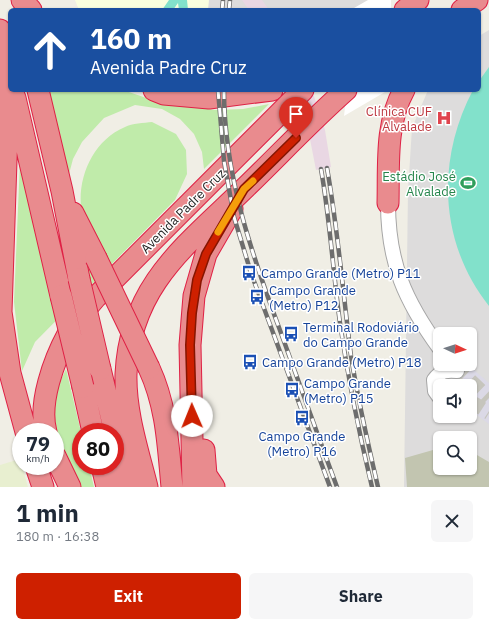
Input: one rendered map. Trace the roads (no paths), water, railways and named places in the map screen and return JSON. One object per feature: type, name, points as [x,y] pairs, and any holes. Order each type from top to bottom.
[{"type":"highway","points":[[22,0],[29,8]]},
{"type":"highway","points":[[408,8],[418,0]]},
{"type":"highway","points":[[465,8],[477,0]]},
{"type":"highway","points":[[471,8],[477,0]]},
{"type":"highway","points":[[0,30],[8,66]]},
{"type":"highway","points":[[10,92],[1,312],[10,373],[24,423]]},
{"type":"highway","points":[[14,92],[92,423]]},
{"type":"highway","points":[[38,92],[62,191],[79,279],[113,423]]},
{"type":"highway","points":[[159,92],[164,94],[209,98],[256,92]]},
{"type":"highway","name":"Avenida Padre Cruz","points":[[68,334],[96,297],[301,92]]},
{"type":"highway","points":[[147,487],[133,430],[126,393],[128,353],[135,323],[146,296],[160,274],[199,231],[344,92]]},
{"type":"highway","points":[[388,203],[390,140],[393,121],[399,99],[403,92]]},
{"type":"highway","points":[[193,487],[191,387],[192,313],[197,280],[206,254],[244,189]]},
{"type":"highway","points":[[62,191],[149,368],[161,397],[165,415],[172,487]]},
{"type":"highway","points":[[26,423],[30,398],[40,369],[47,355],[68,334]]},
{"type":"highway","points":[[45,423],[44,409],[47,389],[52,372],[68,334]]},
{"type":"highway","points":[[191,387],[204,425],[204,465],[206,475],[214,487]]},
{"type":"highway","points":[[124,470],[128,487]]},
{"type":"highway","points":[[39,475],[43,487]]},
{"type":"highway","points":[[64,475],[70,487]]},
{"type":"highway","points":[[104,475],[107,487]]},
{"type":"street","points":[[388,203],[390,241],[397,272],[415,312],[433,339]]},
{"type":"street","points":[[435,379],[441,372],[444,371]]},
{"type":"tunnel","points":[[460,371],[489,398]]},
{"type":"tunnel","points":[[477,405],[489,413]]},
{"type":"railway","points":[[222,8],[223,0]]},
{"type":"railway","points":[[229,8],[230,0]]},
{"type":"railway","points":[[218,92],[224,161],[234,217],[251,273],[330,487]]},
{"type":"railway","points":[[224,92],[225,122],[234,184],[250,244],[270,304],[337,487]]},
{"type":"railway","points":[[327,168],[351,356],[378,487]]},
{"type":"railway","points":[[321,169],[327,207],[343,344],[354,405],[372,487]]},
{"type":"place","name":"Clínica CUF Alvalade","points":[[444,118]]},
{"type":"place","name":"Estádio José Alvalade","points":[[468,183]]},
{"type":"place","name":"Campo Grande (Metro) P11","points":[[249,273]]},
{"type":"place","name":"Campo Grande (Metro) P12","points":[[257,297]]},
{"type":"place","name":"Terminal Rodoviário do Campo Grande","points":[[291,334]]},
{"type":"place","name":"Campo Grande (Metro) P18","points":[[250,362]]},
{"type":"place","name":"Campo Grande (Metro) P15","points":[[292,390]]},
{"type":"place","name":"Campo Grande (Metro) P16","points":[[302,418]]}]
